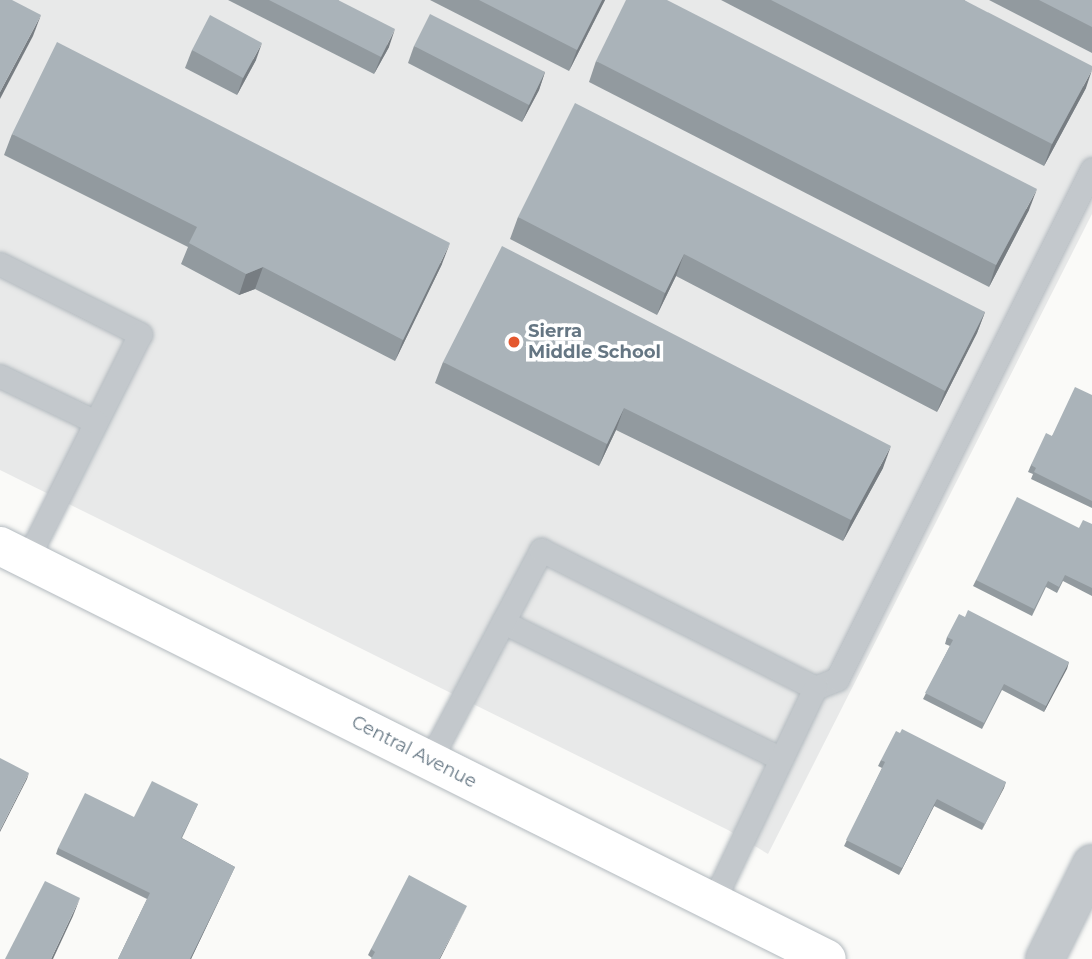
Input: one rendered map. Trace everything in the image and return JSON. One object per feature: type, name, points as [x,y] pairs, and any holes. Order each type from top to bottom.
[{"type":"main road","name":"Central Avenue","points":[[13,553],[827,959]]},
{"type":"street","points":[[1045,959],[1092,864]]},
{"type":"lane","points":[[713,902],[815,688],[837,679],[1092,169]]},
{"type":"lane","points":[[0,264],[140,334],[96,422],[13,553]]},
{"type":"lane","points":[[0,376],[96,422]]},
{"type":"lane","points":[[430,760],[541,550],[815,688]]},
{"type":"lane","points":[[503,622],[781,759]]},
{"type":"shaded area","name":"Sierra Middle School","points":[[0,0],[1092,0],[1092,214],[768,854],[728,830],[0,470]]},
{"type":"building","points":[[0,0],[12,0],[41,15],[0,92]]},
{"type":"building","points":[[269,0],[338,0],[395,29],[381,57]]},
{"type":"building","points":[[479,0],[602,0],[577,50]]},
{"type":"building","points":[[626,0],[667,0],[1037,189],[996,265],[596,61]]},
{"type":"building","points":[[771,0],[964,0],[1092,66],[1092,70],[1052,144]]},
{"type":"building","points":[[1039,0],[1092,0],[1092,27]]},
{"type":"building","points":[[430,14],[545,72],[529,105],[414,46]]},
{"type":"building","points":[[210,15],[262,43],[243,78],[192,50]]},
{"type":"building","points":[[57,42],[450,243],[403,340],[263,267],[246,274],[189,243],[197,227],[12,134]]},
{"type":"building","points":[[575,103],[985,312],[945,391],[684,254],[665,293],[518,217]]},
{"type":"building","points":[[502,246],[891,446],[851,520],[624,408],[607,444],[443,362]]},
{"type":"building","points":[[1075,387],[1092,395],[1092,501],[1034,472],[1036,468],[1031,465],[1046,433],[1052,436]]},
{"type":"building","points":[[1017,497],[1079,528],[1083,520],[1092,524],[1092,588],[1065,575],[1059,587],[1048,581],[1034,609],[976,580]]},
{"type":"building","points":[[968,610],[1069,662],[1046,706],[1004,684],[984,723],[925,693],[953,640],[947,637],[959,614],[965,617]]},
{"type":"building","points":[[902,729],[1006,782],[985,824],[937,799],[902,868],[846,840],[885,762],[881,760],[896,731],[900,733]]},
{"type":"building","points":[[0,758],[29,773],[0,830]]},
{"type":"building","points":[[152,781],[198,804],[181,838],[235,867],[190,959],[118,959],[150,893],[58,848],[85,793],[134,817]]},
{"type":"building","points":[[409,875],[467,906],[439,959],[371,959],[375,952],[371,949]]},
{"type":"building","points":[[45,881],[80,898],[51,959],[5,959]]},
{"type":"place","name":"Sierra Middle School","points":[[514,342]]}]
